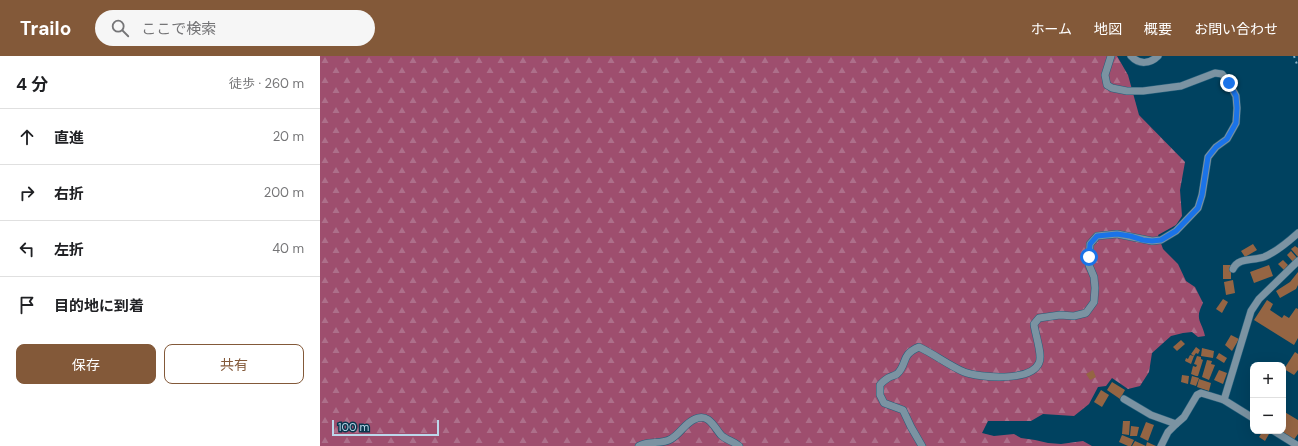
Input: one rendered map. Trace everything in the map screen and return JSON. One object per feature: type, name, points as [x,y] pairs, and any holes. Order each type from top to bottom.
[{"type":"street","points":[[922,446],[910,427],[903,410],[884,403],[880,395],[880,384],[888,378],[896,375],[901,368],[905,357],[911,350],[919,347],[965,372],[982,376],[1017,376],[1034,370],[1040,363],[1040,351],[1034,324],[1039,318],[1060,315],[1074,316],[1086,313],[1094,302],[1094,277],[1089,265],[1089,257],[1090,244],[1097,236],[1117,234],[1143,240],[1161,240],[1176,231],[1198,208],[1202,195],[1208,157],[1216,147],[1227,139],[1236,123],[1236,96],[1229,83],[1222,74],[1215,73],[1182,86],[1143,91],[1112,88],[1108,85],[1105,75],[1111,56]]},
{"type":"street","points":[[1131,56],[1139,62],[1149,62],[1158,56]]},
{"type":"street","points":[[1233,269],[1235,264],[1240,261],[1263,257],[1290,240],[1298,233]]},
{"type":"street","points":[[1224,400],[1251,311],[1259,299],[1298,260]]},
{"type":"street","points":[[1162,446],[1168,432],[1184,417],[1197,395],[1201,394],[1224,400],[1250,416]]},
{"type":"street","points":[[1124,399],[1151,415],[1176,424]]},
{"type":"street","points":[[639,446],[645,443],[670,440],[695,419],[700,418],[706,418],[712,422],[721,435],[739,446]]},
{"type":"street","points":[[1279,434],[1298,446]]},
{"type":"green space","points":[[320,56],[1117,56],[1128,75],[1139,115],[1185,162],[1180,190],[1182,216],[1176,225],[1158,235],[1163,249],[1178,264],[1186,281],[1195,287],[1203,303],[1200,309],[1199,317],[1205,336],[1198,337],[1192,332],[1171,336],[1152,353],[1149,372],[1140,386],[1128,389],[1112,378],[1106,386],[1098,387],[1089,404],[1074,416],[1043,414],[1031,421],[988,421],[982,433],[994,436],[1014,434],[1021,438],[1048,443],[1061,444],[1083,441],[1092,446],[320,446]]},
{"type":"building","points":[[1253,244],[1257,250],[1245,257],[1241,251]]},
{"type":"building","points":[[1295,246],[1298,248],[1298,257],[1291,249]]},
{"type":"building","points":[[1291,251],[1297,258],[1293,262],[1287,255]]},
{"type":"building","points":[[1283,260],[1288,265],[1284,270],[1278,264]]},
{"type":"building","points":[[1223,265],[1231,265],[1231,279],[1223,279]]},
{"type":"building","points":[[1269,265],[1273,276],[1254,283],[1250,272]]},
{"type":"building","points":[[1298,272],[1298,285],[1296,289],[1280,298],[1276,291],[1290,282]]},
{"type":"building","points":[[1233,280],[1235,293],[1226,295],[1224,282]]},
{"type":"building","points":[[1223,299],[1228,302],[1222,313],[1216,309]]},
{"type":"building","points":[[1267,300],[1273,304],[1270,310],[1282,318],[1284,315],[1289,318],[1296,308],[1298,309],[1298,338],[1294,345],[1254,320]]},
{"type":"building","points":[[1231,335],[1239,339],[1232,351],[1225,345]]},
{"type":"building","points":[[1181,340],[1185,344],[1177,351],[1173,347]]},
{"type":"building","points":[[1196,347],[1200,350],[1198,354],[1196,353],[1194,356],[1191,354]]},
{"type":"building","points":[[1202,348],[1214,351],[1213,358],[1201,356]]},
{"type":"building","points":[[1295,352],[1298,354],[1298,370],[1294,375],[1286,370],[1286,366]]},
{"type":"building","points":[[1219,353],[1227,358],[1224,363],[1216,358]]},
{"type":"building","points":[[1190,355],[1194,356],[1191,364],[1185,361]]},
{"type":"building","points":[[1197,356],[1201,357],[1203,360],[1198,376],[1196,376],[1191,374],[1193,366],[1196,367],[1197,365],[1194,364]]},
{"type":"building","points":[[1207,360],[1212,361],[1211,364],[1215,365],[1209,380],[1202,377]]},
{"type":"building","points":[[1093,370],[1096,377],[1090,380],[1086,374]]},
{"type":"building","points":[[1219,370],[1227,373],[1223,384],[1214,380]]},
{"type":"building","points":[[1182,375],[1189,376],[1188,384],[1181,382]]},
{"type":"building","points":[[1192,376],[1199,378],[1196,386],[1190,384]]},
{"type":"building","points":[[1199,379],[1211,383],[1209,391],[1197,387]]},
{"type":"building","points":[[1112,382],[1125,390],[1120,399],[1107,390]]},
{"type":"building","points":[[1101,390],[1109,395],[1102,407],[1094,402]]},
{"type":"building","points":[[1286,413],[1298,420],[1298,434],[1293,441],[1282,434],[1286,434]]},
{"type":"building","points":[[1123,421],[1130,421],[1129,435],[1122,434]]},
{"type":"building","points":[[1146,422],[1154,425],[1148,441],[1140,437]]},
{"type":"building","points":[[1131,426],[1139,427],[1137,436],[1130,436]]},
{"type":"building","points":[[1261,434],[1269,434],[1265,441],[1259,437]]},
{"type":"building","points":[[1122,435],[1134,440],[1131,446],[1119,442]]},
{"type":"building","points":[[1135,441],[1146,446],[1132,446]]},
{"type":"building","points":[[1147,442],[1156,446],[1146,446]]},
{"type":"railway","points":[[1294,56],[1298,67]]},
{"type":"route","points":[[1089,257],[1090,244],[1097,236],[1117,234],[1143,240],[1161,240],[1176,231],[1198,208],[1205,182],[1205,170],[1208,157],[1216,147],[1227,139],[1236,123],[1236,96],[1229,83]]}]
